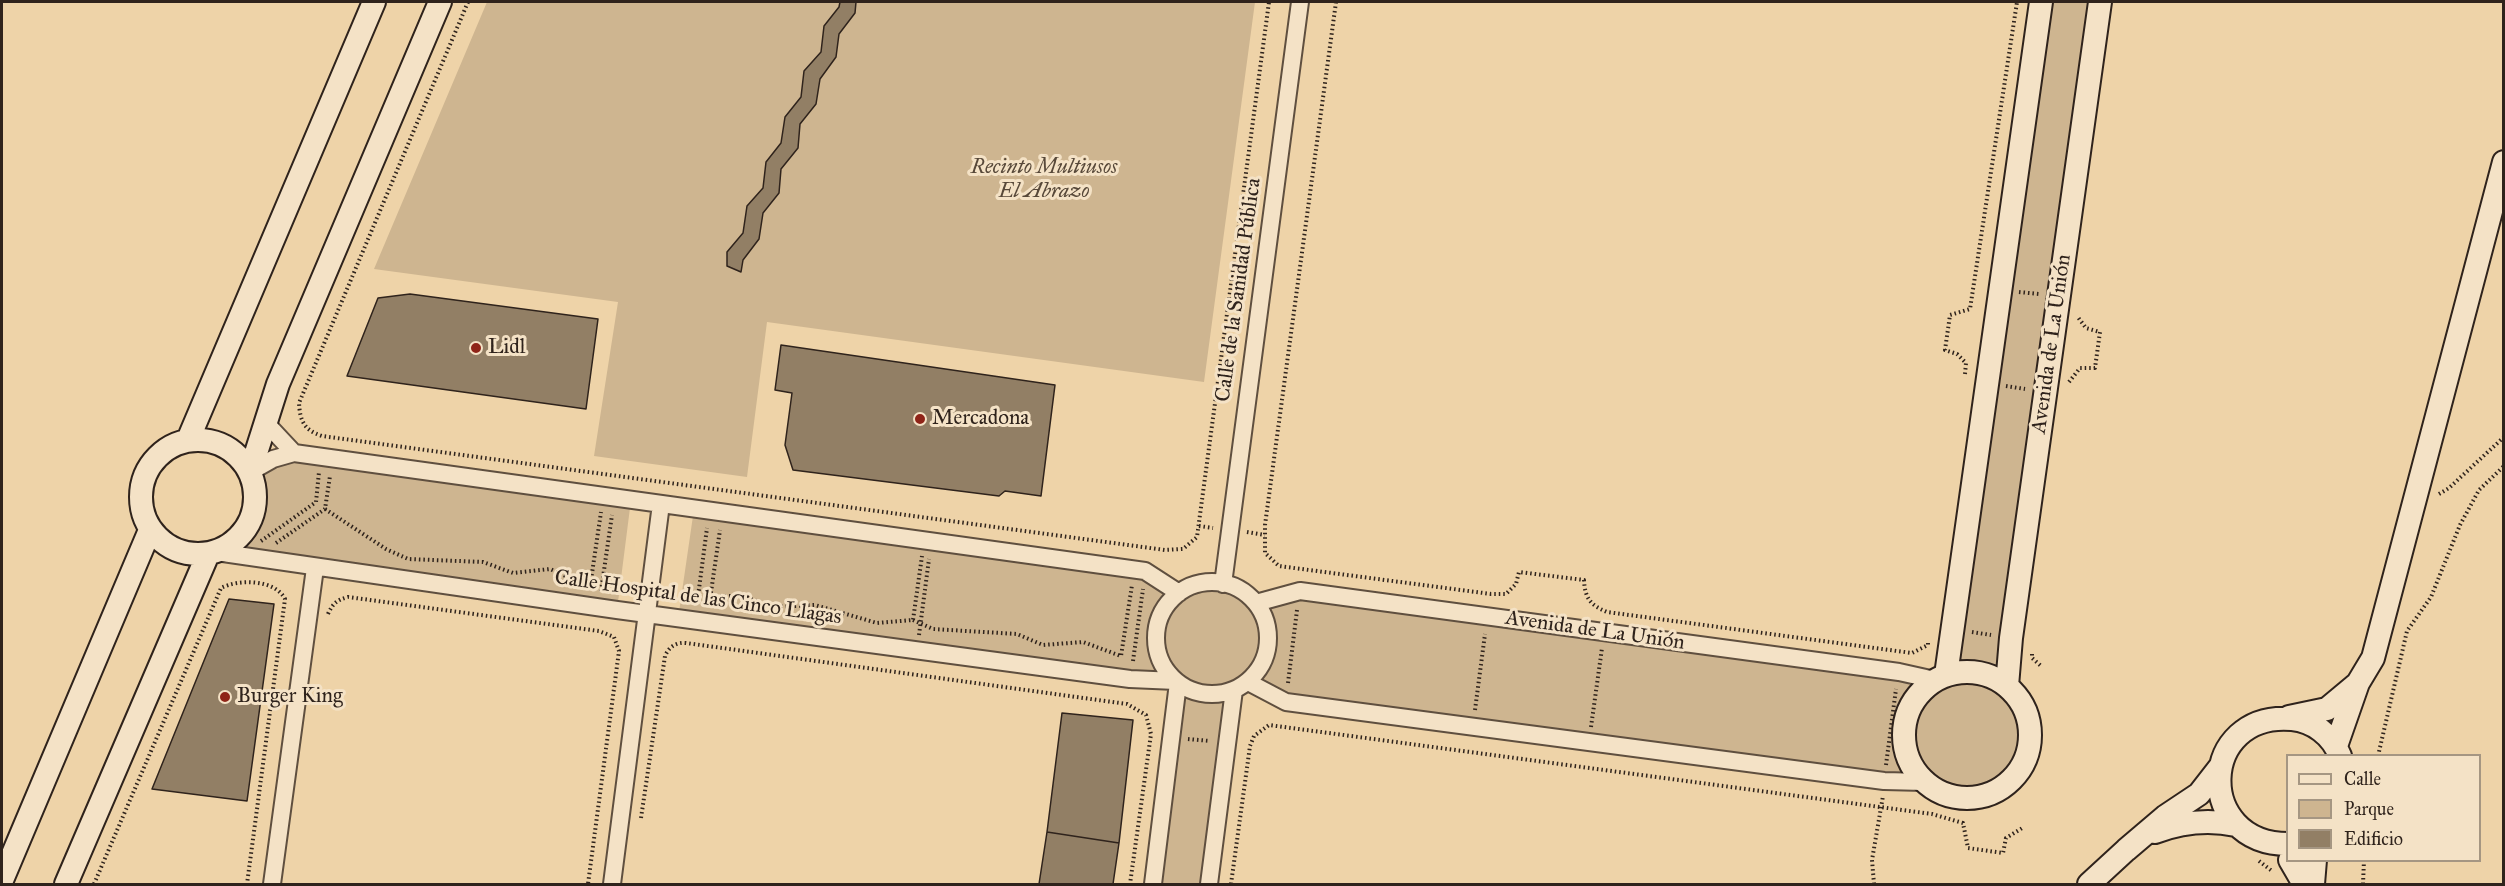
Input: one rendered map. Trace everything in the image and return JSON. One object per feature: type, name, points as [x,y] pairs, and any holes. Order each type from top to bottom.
[{"type":"main road","points":[[188,440],[374,2]]},
{"type":"main road","points":[[250,472],[278,384],[440,2]]},
{"type":"main road","points":[[1941,678],[1989,384],[2000,289],[2041,2]]},
{"type":"main road","name":"Avenida de La Unión","points":[[2007,686],[2011,638],[2100,2]]},
{"type":"main road","points":[[2338,751],[2358,683],[2373,658],[2504,162]]},
{"type":"main road","points":[[188,440],[213,441],[234,452],[250,472],[255,487],[255,504],[251,519],[243,534],[231,545],[212,553],[186,554],[166,545],[150,530],[143,515],[140,499],[142,483],[148,468],[172,445],[188,440]]},
{"type":"main road","points":[[2,880],[150,530]]},
{"type":"main road","points":[[66,885],[212,553]]},
{"type":"main road","points":[[1973,671],[1995,678],[2007,686],[2021,700],[2029,719],[2031,741],[2025,764],[2009,783],[1994,794],[1968,799],[1943,794],[1924,782],[1910,764],[1904,741],[1906,716],[1916,696],[1941,678],[1973,671]]},
{"type":"main road","points":[[2089,885],[2166,816],[2199,794],[2220,766],[2228,747],[2242,731],[2262,720],[2327,709],[2358,683]]},
{"type":"main road","points":[[2283,718],[2303,720],[2321,730],[2338,751]]},
{"type":"main road","points":[[2220,766],[2218,788],[2224,808],[2236,825],[2278,857],[2304,885]]},
{"type":"main road","points":[[2126,850],[2150,834],[2172,826],[2215,820],[2236,825]]},
{"type":"main road","points":[[2313,885],[2315,862]]},
{"type":"street","name":"Calle de la Sanidad Pública","points":[[1223,584],[1300,2]]},
{"type":"street","points":[[265,422],[294,453]]},
{"type":"street","points":[[250,472],[273,459],[294,453],[709,511],[927,546],[1145,571],[1179,593]]},
{"type":"street","points":[[612,885],[661,504]]},
{"type":"street","name":"Calle Hospital de las Cinco Llagas","points":[[212,553],[599,608],[646,614],[701,616],[917,651],[1130,679],[1177,682]]},
{"type":"street","points":[[272,885],[315,568]]},
{"type":"street","points":[[1196,584],[1223,584],[1244,592],[1256,603],[1265,618],[1266,652],[1259,668],[1241,686],[1220,694],[1205,694],[1191,690],[1177,682],[1166,670],[1158,654],[1156,637],[1159,620],[1167,605],[1179,593],[1196,584]]},
{"type":"street","name":"Avenida de La Unión","points":[[1256,603],[1300,591],[1941,678]]},
{"type":"street","points":[[1153,885],[1177,682]]},
{"type":"street","points":[[1241,686],[1286,702],[1884,781],[1924,782]]},
{"type":"street","points":[[1209,885],[1227,743],[1241,686]]},
{"type":"path","points":[[468,2],[299,403],[300,419],[309,432],[322,436],[618,474],[1165,550],[1183,549],[1197,537],[1269,2]]},
{"type":"path","points":[[1336,2],[1265,525],[1265,553],[1279,566],[1491,594],[1506,594],[1516,584],[1519,572],[1584,580],[1584,594],[1593,606],[1607,612],[1912,654],[1928,645],[1930,636]]},
{"type":"path","points":[[2017,2],[1970,309],[1950,315],[1945,350],[1957,354],[1966,363],[1965,380],[2045,392]]},
{"type":"path","points":[[1974,286],[2058,297]]},
{"type":"path","points":[[250,583],[257,544],[316,502],[322,436]]},
{"type":"path","points":[[2417,492],[2434,497],[2449,488],[2504,437]]},
{"type":"path","points":[[2378,754],[2407,631],[2431,597],[2460,525],[2479,490],[2504,466]]},
{"type":"path","points":[[596,631],[618,474]]},
{"type":"path","points":[[269,548],[325,509],[330,476]]},
{"type":"path","points":[[701,616],[712,488]]},
{"type":"path","points":[[325,509],[386,549],[408,559],[483,562],[513,573],[550,569],[590,587],[601,509]]},
{"type":"path","points":[[913,620],[927,546],[935,518]]},
{"type":"path","points":[[691,644],[711,596],[721,524]]},
{"type":"path","points":[[914,674],[921,624],[927,546]]},
{"type":"path","points":[[1127,704],[1149,548]]},
{"type":"path","points":[[1286,702],[1302,568]]},
{"type":"path","points":[[94,885],[221,588],[232,582],[276,588],[281,591],[285,599],[247,885]]},
{"type":"path","points":[[711,596],[742,596],[773,608],[815,605],[877,623],[913,620],[933,628],[955,631],[1017,634],[1043,645],[1083,642],[1121,656],[1132,583]]},
{"type":"path","points":[[1469,751],[1491,594]]},
{"type":"path","points":[[328,621],[332,605],[348,597],[596,631],[614,637],[619,651],[588,885]]},
{"type":"path","points":[[1586,767],[1607,612]]},
{"type":"path","points":[[640,827],[665,656],[668,649],[680,642],[1127,704],[1146,715],[1150,734],[1130,885]]},
{"type":"path","points":[[1874,885],[1872,860],[1882,809],[1901,651]]},
{"type":"path","points":[[1231,885],[1250,746],[1254,736],[1269,725],[1932,814],[1963,823],[1968,848],[2003,853],[2006,838],[2024,827]]},
{"type":"path","points":[[1150,734],[1250,746]]},
{"type":"path","points":[[2363,885],[2364,862]]},
{"type":"green space","name":"Recinto Multiusos El Abrazo","points":[[487,2],[1255,2],[1204,382],[767,322],[747,477],[594,456],[618,302],[374,269]]},
{"type":"green space","points":[[2041,2],[2100,2],[2012,690],[2023,707],[2028,725],[2029,743],[2025,761],[2016,776],[2004,788],[1987,796],[1961,799],[1945,794],[1924,782],[1286,702],[1248,682],[1234,690],[1209,884],[1153,884],[1175,681],[678,619],[694,509],[1145,571],[1179,593],[1200,585],[1219,584],[1238,590],[1256,603],[1300,591],[1935,680]]},
{"type":"green space","points":[[294,453],[631,500],[617,610],[216,552],[238,538],[250,520],[254,498],[250,472]]},
{"type":"building","points":[[840,2],[856,2],[855,13],[839,34],[836,57],[820,79],[816,104],[800,124],[798,148],[781,169],[779,193],[763,213],[759,239],[743,260],[741,272],[727,266],[727,252],[743,233],[747,206],[763,188],[766,162],[781,143],[785,117],[801,97],[804,71],[821,52],[824,26],[839,7]]},
{"type":"building","name":"Lidl","points":[[410,294],[598,319],[586,409],[347,376],[378,298]]},
{"type":"building","name":"Mercadona","points":[[781,345],[1055,385],[1041,496],[1005,491],[999,496],[793,470],[785,445],[792,393],[775,390]]},
{"type":"building","name":"Burger King","points":[[229,599],[274,604],[247,801],[152,789]]},
{"type":"building","points":[[1062,713],[1133,720],[1119,843],[1047,832]]},
{"type":"building","points":[[1047,832],[1119,843],[1113,884],[1039,884]]},
{"type":"place","name":"Lidl","points":[[476,348]]},
{"type":"place","name":"Mercadona","points":[[920,419]]},
{"type":"place","name":"Burger King","points":[[225,697]]}]
